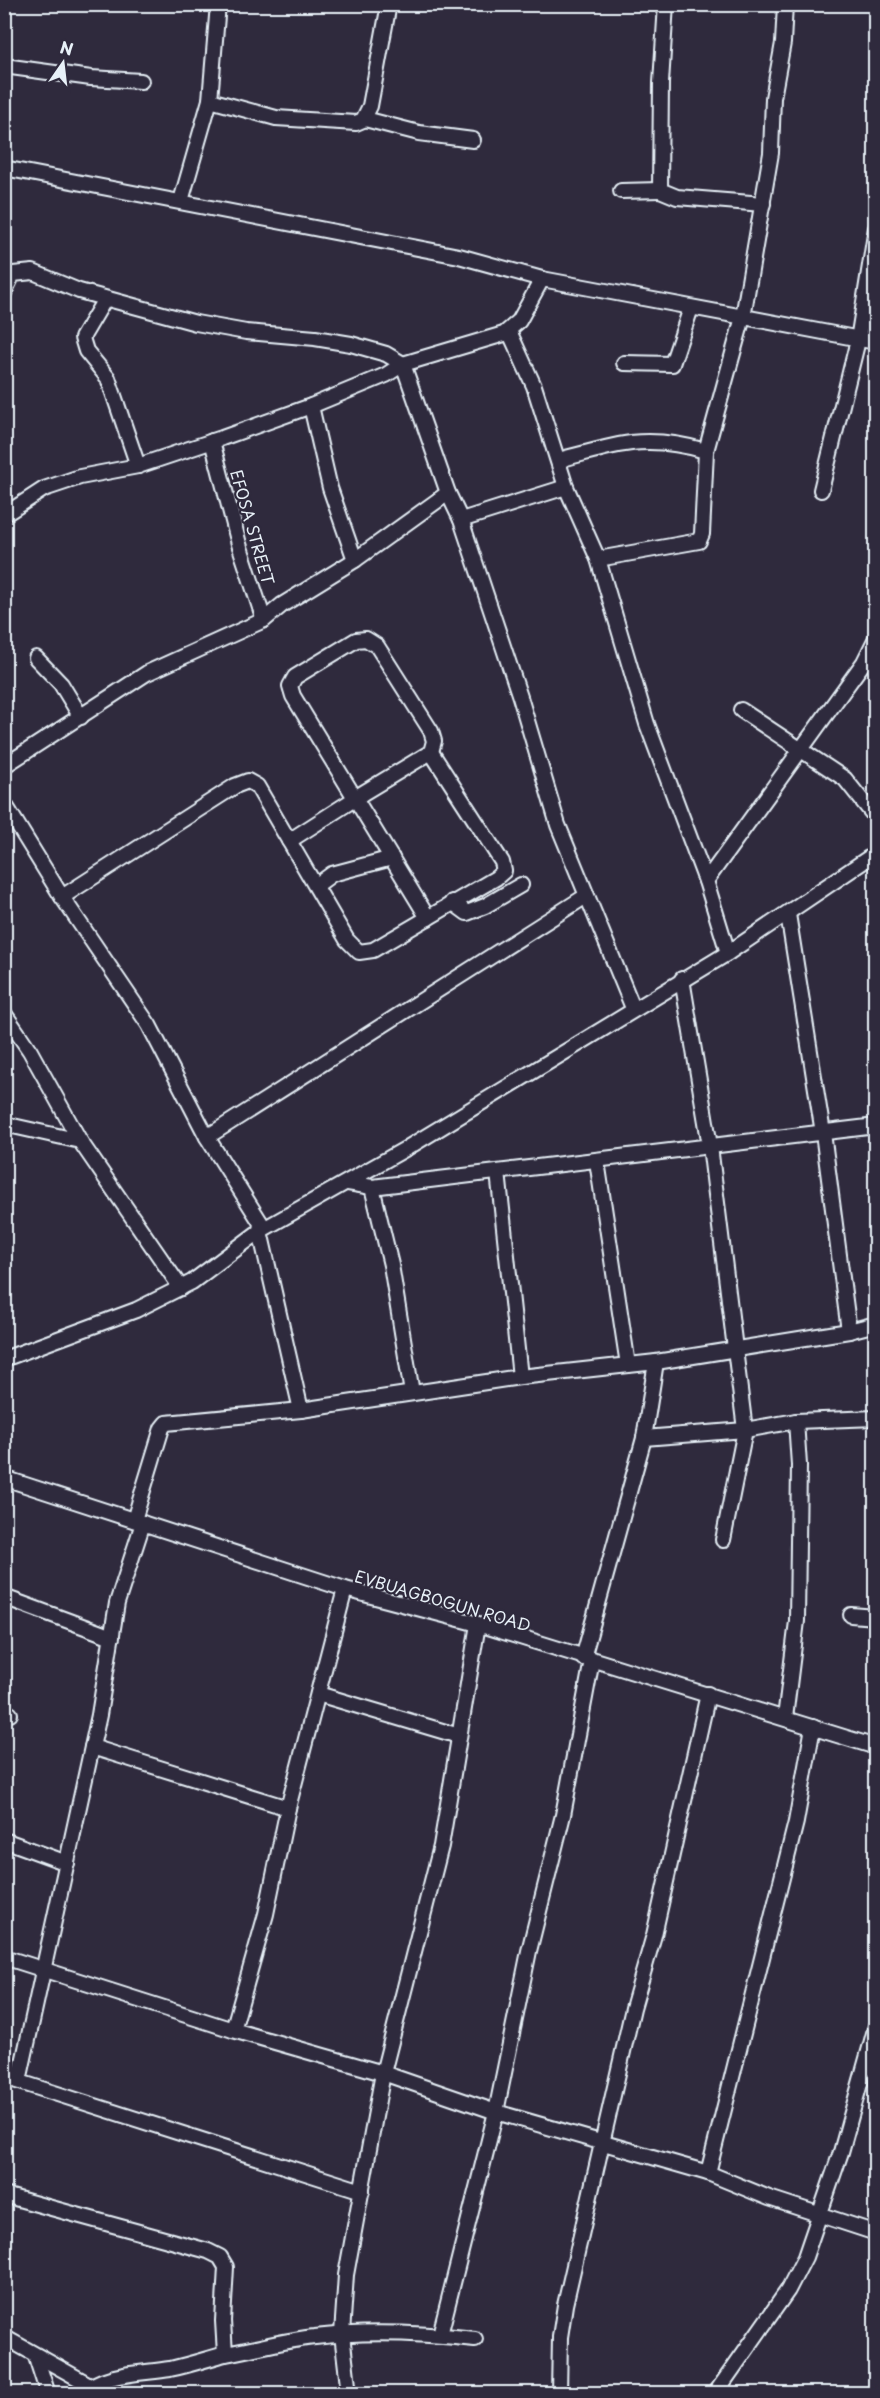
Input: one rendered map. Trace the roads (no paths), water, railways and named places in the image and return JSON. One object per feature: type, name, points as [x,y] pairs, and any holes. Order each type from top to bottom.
[{"type":"street","points":[[181,201],[210,100],[218,4]]},
{"type":"street","points":[[210,100],[276,118],[356,123],[364,119],[370,106],[388,4]]},
{"type":"street","points":[[660,190],[661,83],[666,4]]},
{"type":"street","points":[[598,559],[699,541],[706,451],[743,317],[763,204],[771,153],[773,98],[783,43],[785,4]]},
{"type":"street","points":[[4,66],[91,78],[141,81]]},
{"type":"street","points":[[364,119],[419,133],[473,140]]},
{"type":"street","points":[[4,168],[459,256],[542,279],[876,342]]},
{"type":"street","points":[[621,191],[660,190],[677,197],[763,204]]},
{"type":"street","points":[[821,490],[858,340],[876,228]]},
{"type":"street","points":[[4,293],[13,274],[22,271],[33,272],[79,291],[206,325],[351,344],[386,354],[403,364],[448,493],[461,520],[520,697],[558,825],[633,1008]]},
{"type":"street","points":[[4,515],[44,489],[80,477],[138,466],[213,441],[311,406],[386,375],[403,364],[509,331],[519,321],[542,279]]},
{"type":"street","points":[[105,298],[82,338],[86,351],[108,378],[138,466]]},
{"type":"street","points":[[624,363],[672,364],[691,308]]},
{"type":"street","points":[[509,331],[534,386],[566,487],[598,559],[647,724],[706,881],[728,953]]},
{"type":"street","points":[[311,406],[330,488],[355,560]]},
{"type":"street","points":[[558,460],[624,443],[652,440],[706,451]]},
{"type":"street","name":"EFOSA STREET","points":[[213,441],[244,562],[264,620]]},
{"type":"street","points":[[461,520],[566,487]]},
{"type":"street","points":[[4,766],[147,673],[264,620],[282,605],[355,560],[448,493]]},
{"type":"street","points":[[706,881],[864,662],[876,638]]},
{"type":"street","points":[[289,841],[356,798],[431,752],[434,741],[431,731],[377,646],[366,639],[356,640],[295,677],[290,686],[293,696],[356,798],[428,918]]},
{"type":"street","points":[[36,658],[61,684],[81,717]]},
{"type":"street","points":[[741,710],[799,751],[845,779],[876,818]]},
{"type":"street","points":[[62,897],[152,837],[235,786],[248,781],[257,786],[317,885],[347,940],[359,952],[374,950],[496,878],[504,871],[502,862],[431,752]]},
{"type":"street","points":[[4,803],[62,897],[148,1025],[207,1137],[261,1223],[260,1231],[300,1410]]},
{"type":"street","points":[[4,1359],[136,1310],[192,1282],[260,1231],[348,1183],[633,1008],[728,953],[876,854]]},
{"type":"street","points":[[317,885],[333,874],[392,858]]},
{"type":"street","points":[[452,902],[467,913],[485,906],[520,885]]},
{"type":"street","points":[[207,1137],[586,896]]},
{"type":"street","points":[[788,914],[822,1132],[849,1332]]},
{"type":"street","points":[[682,979],[710,1146],[745,1430],[723,1540]]},
{"type":"street","points":[[4,1013],[30,1050],[80,1141],[181,1288]]},
{"type":"street","points":[[4,1124],[80,1141]]},
{"type":"street","points":[[348,1183],[372,1187],[876,1126]]},
{"type":"street","points":[[597,1161],[628,1365]]},
{"type":"street","points":[[498,1172],[520,1377]]},
{"type":"street","points":[[372,1187],[391,1265],[412,1393]]},
{"type":"street","points":[[19,2081],[92,1747],[117,1603],[166,1423],[300,1410],[520,1377],[656,1362],[849,1332],[876,1324]]},
{"type":"street","points":[[440,2335],[496,2112],[529,1951],[563,1815],[588,1659],[644,1438],[656,1362]]},
{"type":"street","points":[[644,1438],[745,1430],[796,1421],[876,1418]]},
{"type":"street","points":[[785,1718],[797,1621],[799,1465],[796,1421]]},
{"type":"street","name":"EVBUAGBOGUN ROAD","points":[[4,1478],[345,1589],[478,1624],[876,1747]]},
{"type":"street","points":[[233,2030],[266,1914],[288,1808],[345,1589]]},
{"type":"street","points":[[4,1597],[112,1637]]},
{"type":"street","points":[[851,1616],[876,1617]]},
{"type":"street","points":[[349,2394],[342,2334],[346,2275],[383,2073],[441,1846],[478,1624]]},
{"type":"street","points":[[318,1694],[459,1736]]},
{"type":"street","points":[[559,2394],[560,2337],[565,2305],[633,2008],[654,1935],[708,1694]]},
{"type":"street","points":[[708,2173],[796,1822],[813,1727]]},
{"type":"street","points":[[92,1747],[288,1808]]},
{"type":"street","points":[[4,1840],[67,1863]]},
{"type":"street","points":[[4,1956],[233,2030],[383,2073],[496,2112],[708,2173],[820,2215],[876,2233]]},
{"type":"street","points":[[715,2394],[788,2290],[805,2257],[820,2215],[876,2026]]},
{"type":"street","points":[[4,2077],[362,2191]]},
{"type":"street","points":[[4,2195],[208,2251],[220,2257],[226,2267],[223,2321],[225,2354]]},
{"type":"street","points":[[4,2337],[85,2389],[109,2378],[172,2368],[225,2354],[313,2337],[410,2332],[475,2339]]},
{"type":"street","points":[[36,2356],[48,2394]]}]
